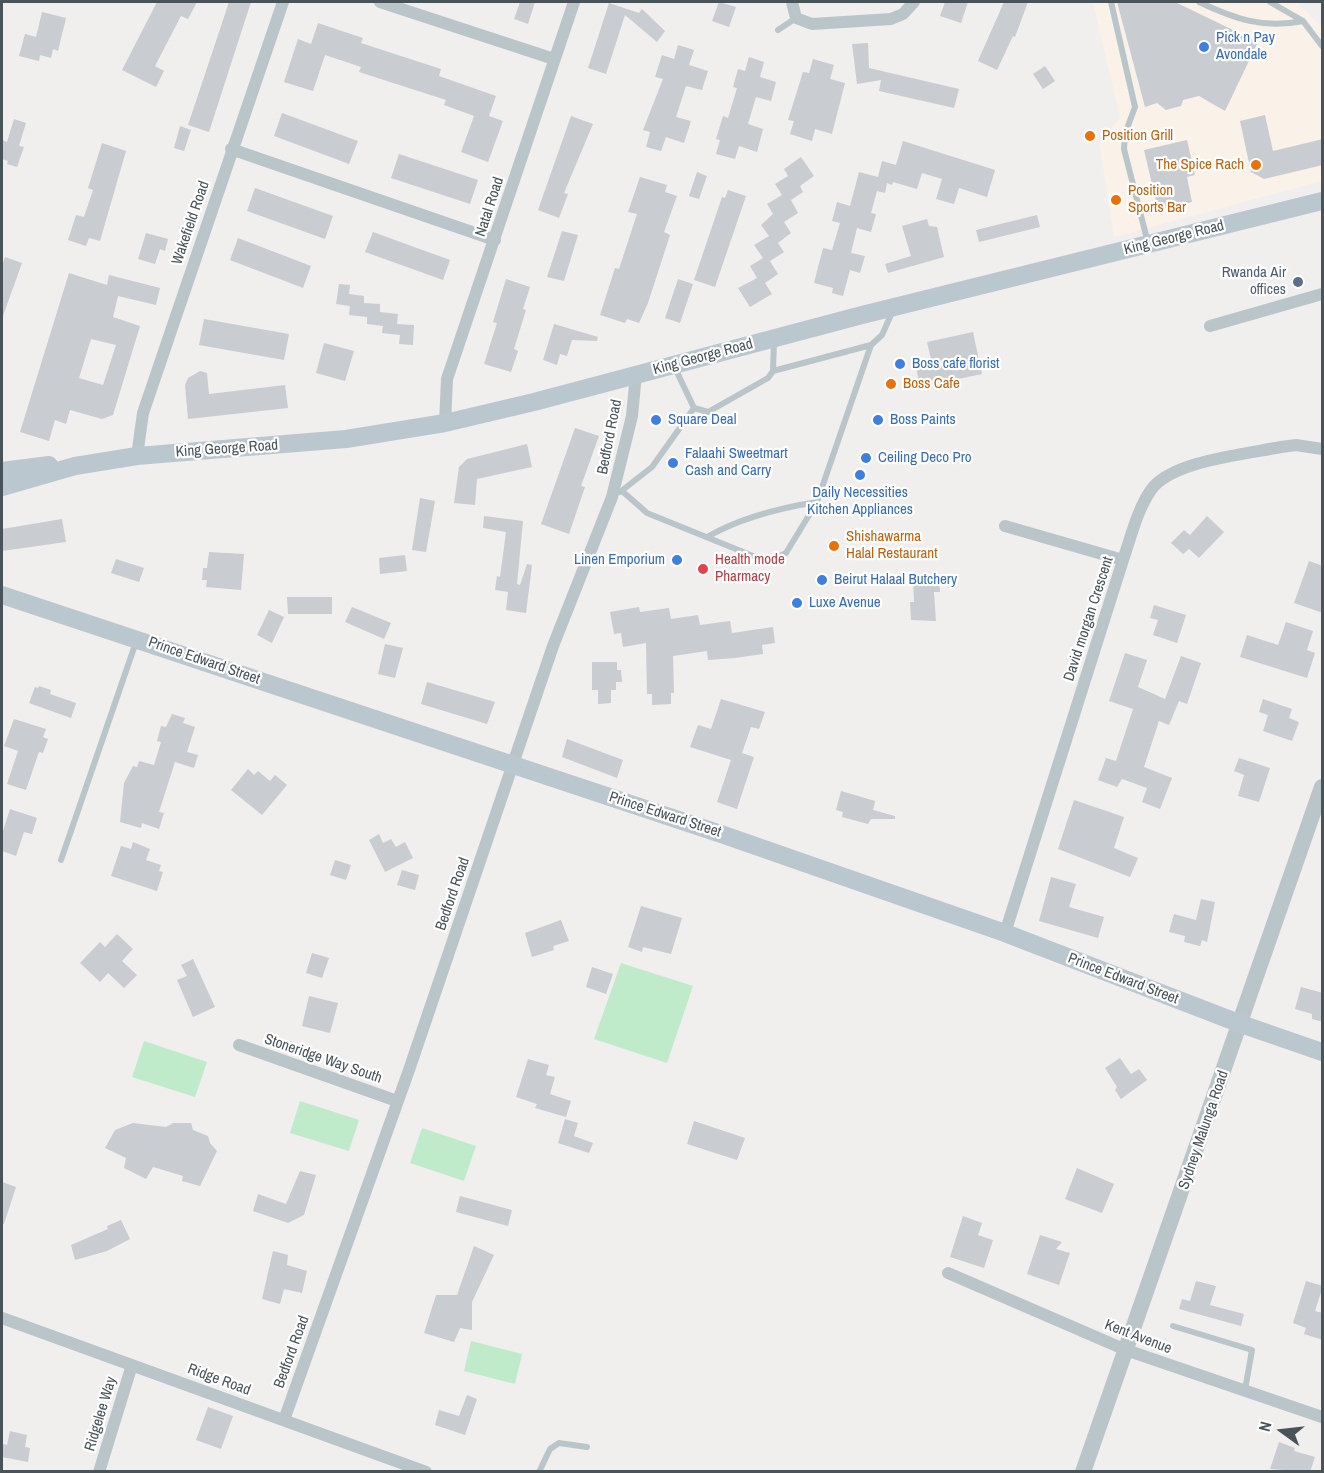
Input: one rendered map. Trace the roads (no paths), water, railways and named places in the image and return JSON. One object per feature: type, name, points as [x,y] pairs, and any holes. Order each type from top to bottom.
[{"type":"main road","name":"King George Road","points":[[2,488],[75,466],[137,456],[346,439],[445,423],[894,307],[1323,201]]},
{"type":"main road","name":"King George Road","points":[[2,471],[54,464],[75,466]]},
{"type":"main road","name":"Prince Edward Street","points":[[2,595],[724,835],[1005,933],[1241,1024],[1323,1052]]},
{"type":"street","name":"Wakefield Road","points":[[137,456],[143,412],[283,2]]},
{"type":"street","points":[[380,2],[554,59]]},
{"type":"street","name":"Natal Road","points":[[445,423],[447,378],[574,2]]},
{"type":"street","points":[[792,2],[796,18],[812,24],[891,19],[903,15],[914,2]]},
{"type":"street","points":[[231,149],[495,240]]},
{"type":"street","points":[[1210,326],[1323,294]]},
{"type":"street","name":"Bedford Road","points":[[284,1420],[397,1101],[553,646],[617,494],[632,416],[636,375]]},
{"type":"street","name":"David morgan Crescent","points":[[1005,933],[1123,560],[1143,503],[1152,489],[1164,477],[1182,469],[1281,447],[1296,445],[1323,449]]},
{"type":"street","points":[[1005,526],[1123,560]]},
{"type":"street","name":"Sydney Malunga Road","points":[[1083,1472],[1323,787]]},
{"type":"street","name":"Stoneridge Way South","points":[[239,1046],[397,1101]]},
{"type":"street","name":"Kent Avenue","points":[[948,1273],[1126,1350],[1323,1417]]},
{"type":"street","name":"Ridge Road","points":[[2,1317],[426,1472]]},
{"type":"street","name":"Ridgelee Way","points":[[99,1472],[132,1365]]},
{"type":"lane","points":[[1111,2],[1135,107],[1125,134],[1124,149],[1148,244]]},
{"type":"lane","points":[[1199,2],[1236,19],[1281,26],[1303,21]]},
{"type":"lane","points":[[1270,2],[1303,21],[1323,46]]},
{"type":"lane","points":[[778,30],[796,18]]},
{"type":"lane","points":[[773,371],[871,345],[882,335],[894,307]]},
{"type":"lane","points":[[673,365],[694,408],[708,412],[768,378],[773,371],[773,338]]},
{"type":"lane","points":[[694,408],[652,467],[617,494],[647,513],[758,558],[773,560],[786,553],[817,502],[871,345]]},
{"type":"lane","points":[[707,537],[729,524],[791,506],[817,502]]},
{"type":"lane","points":[[61,860],[137,639]]},
{"type":"lane","points":[[1173,1326],[1252,1350],[1245,1391]]},
{"type":"lane","points":[[539,1472],[550,1449],[559,1443],[586,1447]]},
{"type":"place","name":"Pick n Pay Avondale","points":[[1204,47]]},
{"type":"place","name":"Position Grill","points":[[1090,136]]},
{"type":"place","name":"The Spice Rach","points":[[1256,165]]},
{"type":"place","name":"Position Sports Bar","points":[[1116,200]]},
{"type":"place","name":"Rwanda Air offices","points":[[1298,282]]},
{"type":"place","name":"Boss cafe florist","points":[[900,364]]},
{"type":"place","name":"Boss Cafe","points":[[891,384]]},
{"type":"place","name":"Square Deal","points":[[656,420]]},
{"type":"place","name":"Boss Paints","points":[[878,420]]},
{"type":"place","name":"Ceiling Deco Pro","points":[[866,458]]},
{"type":"place","name":"Falaahi Sweetmart Cash and Carry","points":[[673,463]]},
{"type":"place","name":"Daily Necessities Kitchen Appliances","points":[[860,475]]},
{"type":"place","name":"Shishawarma Halal Restaurant","points":[[834,546]]},
{"type":"place","name":"Linen Emporium","points":[[677,560]]},
{"type":"place","name":"Health mode Pharmacy","points":[[703,569]]},
{"type":"place","name":"Beirut Halaal Butchery","points":[[822,580]]},
{"type":"place","name":"Luxe Avenue","points":[[797,603]]}]
